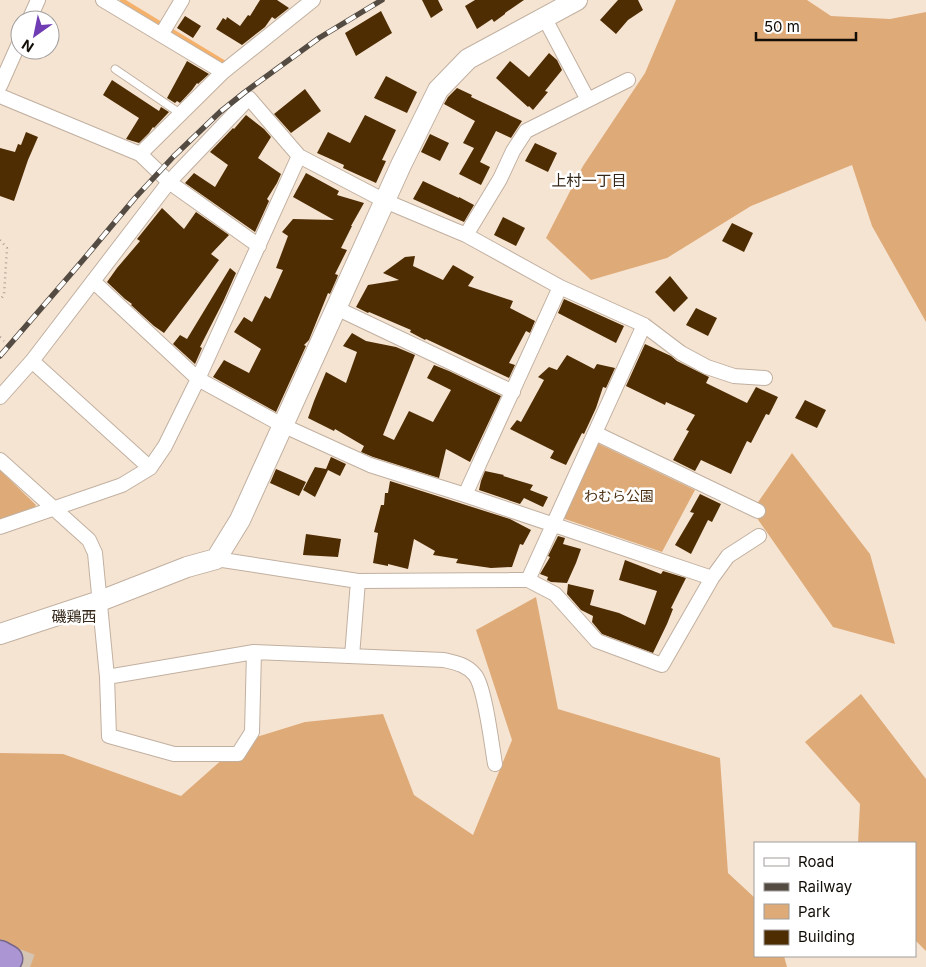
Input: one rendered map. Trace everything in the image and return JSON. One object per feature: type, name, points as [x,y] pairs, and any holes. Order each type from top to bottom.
[{"type":"street","points":[[103,0],[223,72]]},
{"type":"street","points":[[161,35],[182,0]]},
{"type":"street","points":[[140,154],[223,72],[313,0]]},
{"type":"street","points":[[216,558],[240,520],[385,200],[438,90],[468,59],[577,0]]},
{"type":"street","points":[[544,17],[588,100]]},
{"type":"street","points":[[0,86],[12,60]]},
{"type":"street","points":[[466,235],[526,131],[628,80]]},
{"type":"street","points":[[0,96],[140,154],[169,182],[259,246]]},
{"type":"street","points":[[0,397],[32,361],[169,182],[249,98],[299,156],[385,200],[466,235],[560,287],[644,325],[681,353],[707,367],[734,376],[764,378]]},
{"type":"street","points":[[0,527],[122,485],[150,468],[165,446],[198,379],[299,156]]},
{"type":"street","points":[[93,281],[198,379],[282,425],[370,465],[466,495],[712,578]]},
{"type":"street","points":[[466,495],[560,287]]},
{"type":"street","points":[[336,308],[512,392]]},
{"type":"street","points":[[528,580],[644,325]]},
{"type":"street","points":[[32,361],[150,468]]},
{"type":"street","points":[[595,433],[758,511]]},
{"type":"street","points":[[0,460],[89,540],[95,553],[107,677],[109,736],[174,754],[238,754],[252,732],[254,652]]},
{"type":"street","points":[[0,634],[100,601],[187,567],[216,558],[358,581],[528,580],[555,594],[597,641],[662,665],[712,578],[728,556],[759,536]]},
{"type":"street","points":[[352,656],[358,581]]},
{"type":"street","points":[[107,677],[254,652],[444,660],[463,665],[477,676],[495,764]]},
{"type":"lane","points":[[115,69],[182,114]]},
{"type":"path","points":[[0,240],[7,248],[4,296],[0,300]]},
{"type":"path","points":[[0,338],[4,341]]},
{"type":"green space","points":[[676,0],[807,0],[831,16],[890,19],[926,12],[926,322],[872,226],[852,165],[751,206],[667,258],[591,280],[546,238],[583,166],[645,73]]},
{"type":"green space","name":"わむら公園","points":[[597,443],[695,490],[662,552],[562,518]]},
{"type":"green space","points":[[792,453],[870,554],[895,644],[833,627],[752,511]]},
{"type":"green space","points":[[0,470],[36,505],[33,510],[0,520]]},
{"type":"green space","points":[[536,597],[558,709],[720,758],[728,873],[754,897],[754,957],[784,957],[787,967],[0,967],[0,753],[63,754],[181,796],[243,741],[305,722],[383,714],[414,795],[473,835],[512,740],[476,630]]},
{"type":"green space","points":[[861,694],[926,779],[926,951],[916,941],[916,842],[858,842],[860,804],[805,742]]},
{"type":"building","points":[[260,0],[277,0],[289,8],[275,19],[272,17],[265,27],[242,45],[216,29],[223,18],[226,20],[227,17],[240,26],[248,15],[250,16]]},
{"type":"building","points":[[422,0],[438,0],[443,10],[431,18]]},
{"type":"building","points":[[475,0],[524,0],[494,22],[492,19],[477,29],[465,6]]},
{"type":"building","points":[[618,0],[638,0],[643,10],[628,20],[616,34],[600,20]]},
{"type":"building","points":[[381,11],[392,33],[356,56],[345,33]]},
{"type":"building","points":[[185,16],[201,26],[193,38],[177,28]]},
{"type":"building","points":[[549,53],[557,60],[562,70],[545,91],[548,92],[533,110],[496,78],[510,61],[529,77]]},
{"type":"building","points":[[187,61],[209,74],[197,83],[180,103],[177,101],[175,103],[167,98]]},
{"type":"building","points":[[386,76],[417,92],[407,113],[374,98]]},
{"type":"building","points":[[112,80],[159,111],[161,107],[169,112],[139,143],[126,139],[139,118],[103,95]]},
{"type":"building","points":[[457,88],[472,95],[471,97],[522,121],[511,138],[496,131],[480,162],[490,167],[481,185],[459,174],[474,148],[463,143],[475,121],[444,104]]},
{"type":"building","points":[[305,89],[321,111],[291,133],[274,114]]},
{"type":"building","points":[[246,115],[271,137],[258,158],[281,174],[267,199],[269,201],[255,232],[185,183],[194,173],[215,187],[228,165],[210,152]]},
{"type":"building","points":[[365,115],[396,130],[382,160],[386,161],[376,183],[343,168],[344,165],[317,153],[328,132],[350,143]]},
{"type":"building","points":[[26,132],[38,137],[14,201],[0,196],[0,148],[15,152],[18,144],[21,145]]},
{"type":"building","points":[[430,134],[449,143],[440,161],[421,152]]},
{"type":"building","points":[[535,143],[557,153],[548,172],[525,161]]},
{"type":"building","points":[[306,173],[339,191],[337,195],[364,203],[341,248],[347,250],[335,274],[338,275],[337,278],[330,294],[328,293],[309,340],[304,345],[306,346],[276,412],[213,377],[224,360],[249,373],[261,349],[234,332],[244,317],[252,322],[265,296],[270,299],[283,270],[276,268],[288,236],[282,232],[293,219],[334,220],[293,197]]},
{"type":"building","points":[[423,181],[474,205],[464,222],[413,199]]},
{"type":"building","points":[[162,208],[184,229],[196,212],[229,235],[211,254],[219,260],[164,333],[107,282],[140,241],[137,239]]},
{"type":"building","points":[[503,217],[525,228],[516,246],[494,235]]},
{"type":"building","points":[[732,223],[753,233],[744,252],[722,241]]},
{"type":"building","points":[[415,256],[413,266],[443,280],[453,265],[474,277],[468,286],[513,301],[510,308],[535,321],[530,333],[526,331],[509,363],[515,365],[509,378],[425,340],[410,332],[411,330],[356,307],[368,285],[399,280],[383,273],[405,257]]},
{"type":"building","points":[[230,268],[236,273],[200,347],[202,348],[195,364],[173,344],[180,335],[187,339]]},
{"type":"building","points":[[670,276],[688,298],[674,312],[655,292]]},
{"type":"building","points":[[564,299],[624,326],[616,343],[558,313]]},
{"type":"building","points":[[696,308],[717,318],[708,336],[686,325]]},
{"type":"building","points":[[352,333],[366,341],[396,347],[415,355],[383,435],[394,440],[409,411],[433,422],[451,390],[427,378],[434,365],[501,396],[470,462],[446,449],[439,478],[361,452],[364,446],[335,429],[334,431],[308,418],[326,372],[346,383],[357,352],[343,346]]},
{"type":"building","points":[[645,344],[709,377],[706,383],[747,403],[756,387],[778,397],[769,415],[766,414],[751,443],[747,441],[731,474],[701,460],[695,471],[673,460],[689,431],[686,430],[695,415],[666,402],[665,405],[626,386]]},
{"type":"building","points":[[567,355],[594,369],[597,364],[615,368],[606,388],[603,387],[584,434],[582,433],[566,465],[550,458],[554,451],[510,429],[517,420],[521,422],[544,380],[538,377],[549,367],[557,370]]},
{"type":"building","points":[[805,400],[826,410],[817,428],[795,418]]},
{"type":"building","points":[[331,457],[346,464],[340,476],[328,470],[315,497],[303,490],[315,467],[326,469]]},
{"type":"building","points":[[276,469],[306,482],[299,496],[270,483]]},
{"type":"building","points":[[485,471],[533,485],[530,490],[548,497],[543,507],[524,498],[520,504],[479,490]]},
{"type":"building","points":[[390,481],[510,519],[531,530],[523,545],[520,544],[512,567],[491,568],[456,563],[458,559],[433,555],[435,551],[414,539],[408,569],[388,564],[388,566],[373,563],[378,533],[374,532],[381,505],[384,505],[385,493],[388,493]]},
{"type":"building","points":[[700,494],[721,504],[712,522],[708,520],[691,554],[675,545],[694,513],[690,512]]},
{"type":"building","points":[[306,534],[341,539],[338,557],[303,555]]},
{"type":"building","points":[[558,536],[565,538],[563,544],[581,549],[567,583],[551,582],[547,580],[548,577],[540,574],[550,557],[548,556]]},
{"type":"building","points":[[625,560],[661,574],[663,571],[686,578],[671,608],[673,609],[667,624],[653,653],[602,634],[592,622],[593,616],[581,610],[567,594],[568,584],[594,590],[590,605],[619,613],[645,625],[657,591],[619,580]]},
{"type":"waterway","points":[[122,0],[163,25]]},
{"type":"waterway","points":[[169,29],[227,64]]},
{"type":"tunnel","points":[[9,959],[30,967]]},
{"type":"railway","points":[[0,356],[135,198],[174,156],[220,112],[319,38],[382,0]]},
{"type":"district","name":"上村一丁目","points":[[589,181]]},
{"type":"district","name":"磯鶏西","points":[[74,617]]}]
